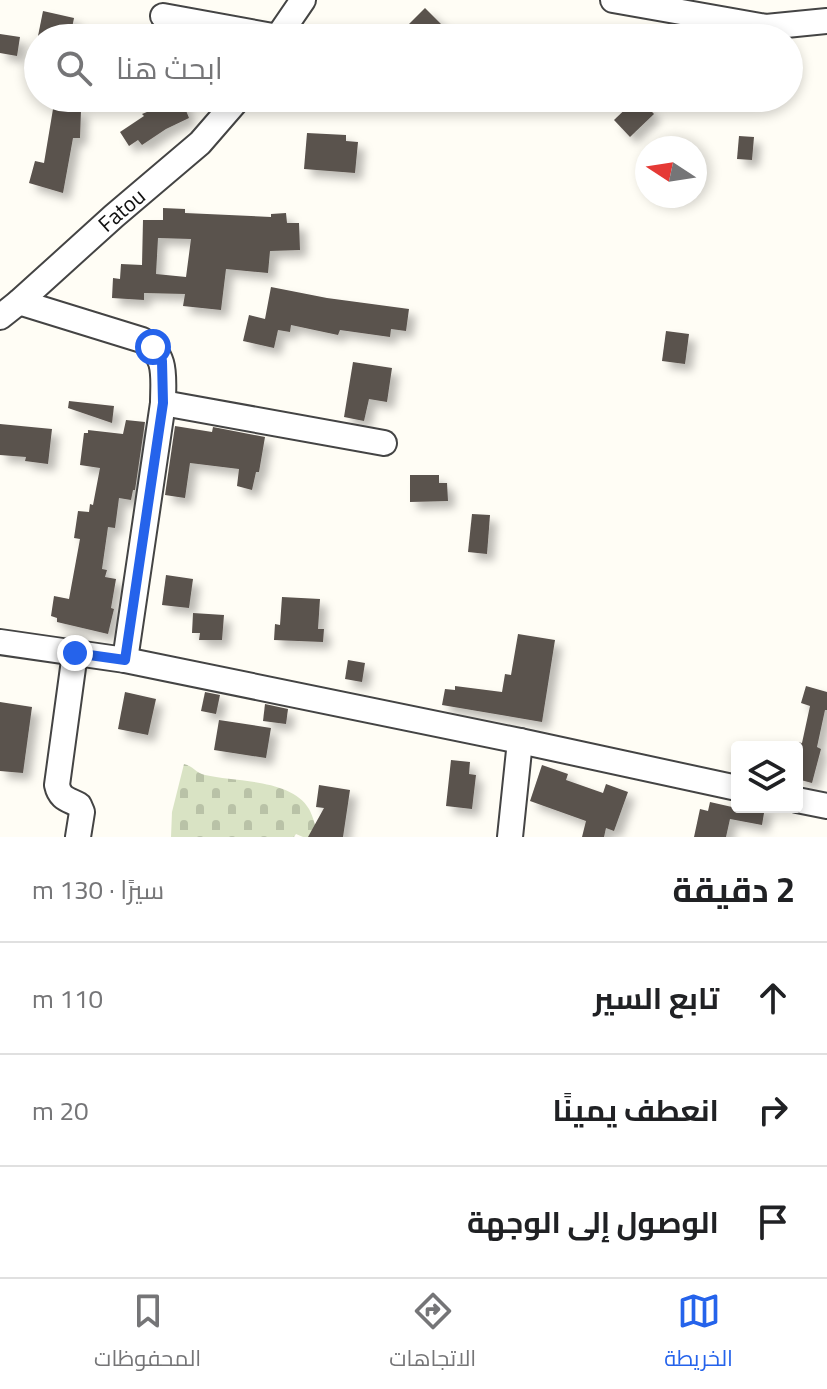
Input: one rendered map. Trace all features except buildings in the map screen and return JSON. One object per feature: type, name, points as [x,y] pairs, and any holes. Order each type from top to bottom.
[{"type":"street","points":[[287,24],[303,0]]},
{"type":"street","points":[[613,0],[649,3],[731,24]]},
{"type":"street","points":[[163,16],[205,24]]},
{"type":"street","points":[[803,26],[827,21]]},
{"type":"street","name":"Fatou","points":[[9,310],[200,143],[227,112]]},
{"type":"street","points":[[9,310],[142,340],[153,347],[162,361],[163,403],[125,660]]},
{"type":"street","points":[[163,403],[384,443]]},
{"type":"street","points":[[0,642],[125,660],[731,787]]},
{"type":"street","points":[[75,653],[57,785],[58,793],[79,805],[82,812],[78,837]]},
{"type":"street","points":[[515,836],[520,741]]},
{"type":"street","points":[[803,801],[827,806]]},
{"type":"green space","points":[[184,764],[205,775],[262,783],[290,792],[309,809],[318,833],[315,837],[296,834],[294,837],[171,837],[172,812]]},
{"type":"route","points":[[75,653],[125,660],[163,403],[162,361],[153,347]]}]
